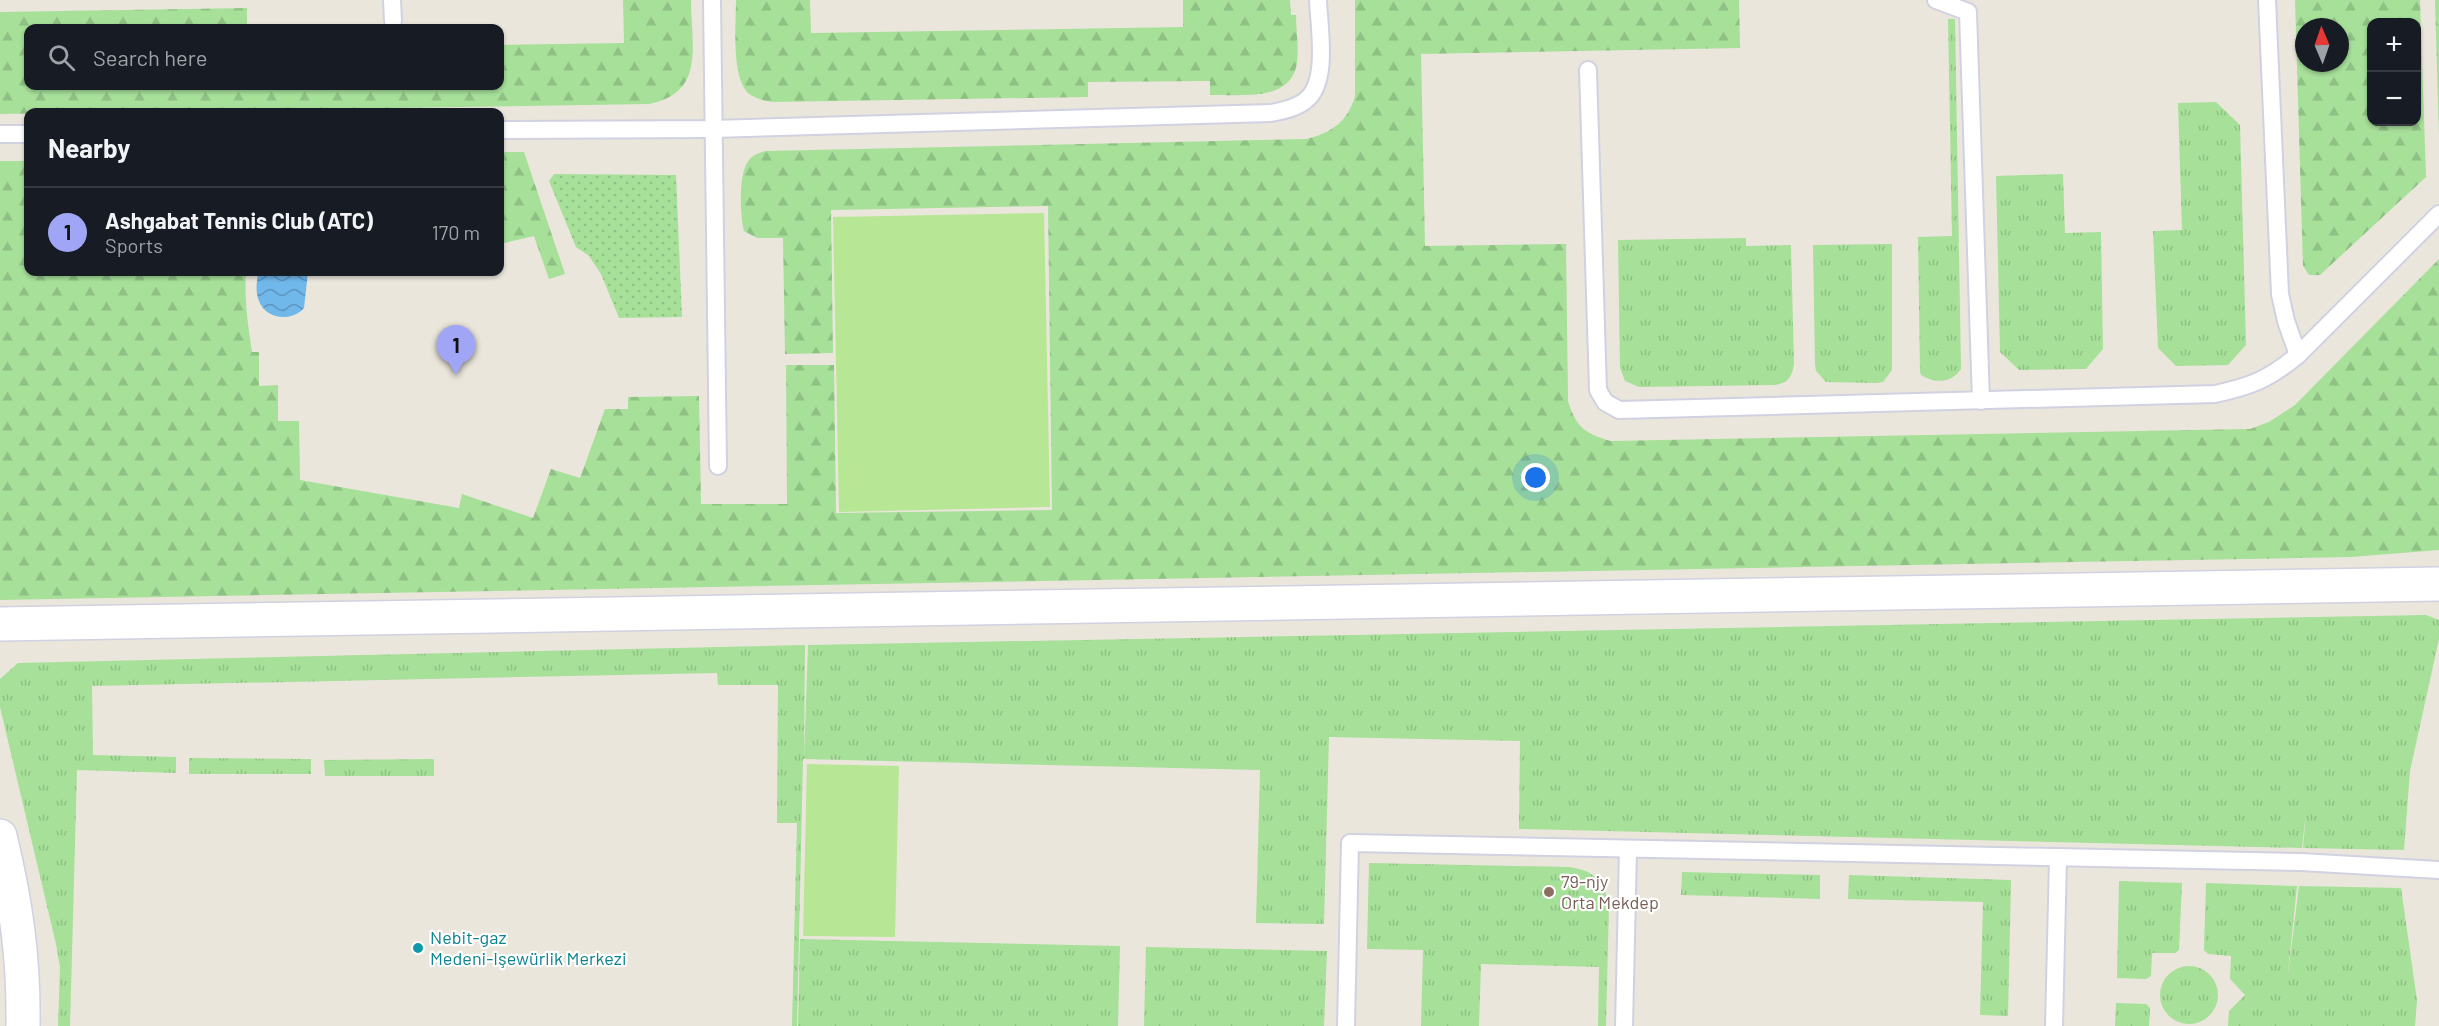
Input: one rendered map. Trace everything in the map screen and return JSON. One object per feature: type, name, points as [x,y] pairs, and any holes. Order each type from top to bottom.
[{"type":"street","points":[[0,624],[2439,584]]},
{"type":"street","points":[[0,836],[20,932],[24,981],[23,1026]]},
{"type":"lane","points":[[392,0],[393,21]]},
{"type":"lane","points":[[712,0],[718,466]]},
{"type":"lane","points":[[504,130],[713,129],[1271,113],[1290,108],[1306,100],[1316,88],[1320,75],[1318,0]]},
{"type":"lane","points":[[1936,0],[1968,12],[1981,400]]},
{"type":"lane","points":[[2267,0],[2280,294],[2286,321],[2298,355]]},
{"type":"lane","points":[[1588,69],[1598,390],[1605,402],[1619,410],[2215,394],[2245,388],[2275,374],[2298,355],[2439,214]]},
{"type":"lane","points":[[0,134],[24,134]]},
{"type":"lane","points":[[1346,1026],[1350,843],[2301,862],[2439,870]]},
{"type":"lane","points":[[1624,1026],[1628,849]]},
{"type":"lane","points":[[2054,1026],[2058,858]]},
{"type":"green space","points":[[623,0],[691,0],[693,50],[687,78],[680,89],[667,98],[649,104],[389,108],[24,108],[24,114],[0,114],[0,12],[247,8],[247,24],[24,24],[24,90],[504,90],[504,45],[624,43]]},
{"type":"green space","points":[[736,0],[810,0],[811,33],[1183,27],[1183,0],[1290,0],[1291,15],[1296,15],[1297,62],[1293,75],[1286,84],[1263,94],[1210,95],[1210,81],[1088,82],[1088,97],[774,102],[754,97],[748,93],[739,75],[736,49]]},
{"type":"green space","points":[[1355,0],[1739,0],[1740,48],[1421,54],[1425,246],[1566,244],[1568,401],[1574,417],[1583,428],[1611,441],[2250,429],[2269,422],[2295,405],[2439,259],[2439,550],[2351,557],[0,600],[0,161],[24,161],[24,276],[246,276],[252,352],[259,352],[259,386],[278,385],[278,421],[299,421],[300,480],[459,508],[462,494],[533,518],[551,469],[580,478],[605,409],[628,409],[628,397],[699,396],[701,504],[787,504],[786,365],[834,365],[836,513],[1052,510],[1048,206],[831,210],[833,353],[785,354],[783,238],[757,238],[744,231],[741,194],[743,174],[749,160],[766,151],[1306,139],[1338,125],[1348,112],[1355,96]]},
{"type":"green space","points":[[2295,0],[2420,0],[2421,18],[2367,18],[2367,126],[2421,126],[2421,30],[2426,177],[2320,275],[2309,275],[2303,266],[2297,72],[2349,72],[2349,18],[2296,18]]},
{"type":"green space","points":[[2435,0],[2439,0],[2439,137]]},
{"type":"green space","points":[[1948,19],[1955,19],[1961,369],[1953,377],[1937,381],[1926,378],[1920,372],[1918,237],[1952,236]]},
{"type":"green space","points":[[2216,102],[2240,125],[2246,345],[2228,365],[2176,366],[2158,348],[2153,231],[2182,230],[2178,103]]},
{"type":"green space","points":[[504,152],[524,152],[565,274],[549,279],[534,236],[504,243]]},
{"type":"green space","points":[[554,174],[676,175],[682,317],[619,318],[601,274],[589,256],[576,247],[549,181]]},
{"type":"green space","points":[[2063,174],[2065,233],[2101,232],[2103,349],[2086,369],[2019,370],[2000,352],[1996,176]]},
{"type":"green space","points":[[1044,213],[1050,507],[839,512],[833,217]]},
{"type":"green space","points":[[1746,238],[1746,246],[1791,245],[1794,364],[1789,379],[1775,385],[1639,387],[1625,381],[1620,368],[1618,240]]},
{"type":"green space","points":[[1892,244],[1892,370],[1883,382],[1826,382],[1816,371],[1815,364],[1813,245]]},
{"type":"green space","points":[[2426,615],[2439,620],[2439,639],[2410,771],[2404,850],[2303,848],[2306,813],[2302,848],[1519,829],[1520,741],[1329,737],[1324,924],[1256,923],[1260,770],[803,759],[797,1026],[792,1026],[797,823],[777,823],[778,685],[718,685],[717,673],[92,686],[93,755],[176,757],[176,773],[77,770],[70,1026],[58,1026],[60,967],[56,944],[0,707],[0,679],[18,663],[805,645],[804,759],[808,645]]},
{"type":"green space","points":[[189,758],[311,759],[311,774],[189,774]]},
{"type":"green space","points":[[434,759],[434,776],[325,776],[324,760]]},
{"type":"green space","points":[[807,764],[899,766],[895,937],[803,936]]},
{"type":"green space","points":[[1369,863],[1569,867],[1592,874],[1601,883],[1609,905],[1606,1026],[1598,1026],[1599,967],[1481,964],[1479,1026],[1421,1026],[1423,950],[1367,949]]},
{"type":"green space","points":[[1682,872],[1820,875],[1820,899],[1681,895]]},
{"type":"green space","points":[[1849,875],[2011,880],[2008,1016],[1980,1015],[1983,902],[1848,899]]},
{"type":"green space","points":[[2119,881],[2182,883],[2179,950],[2175,953],[2152,953],[2151,976],[2146,979],[2117,978]]},
{"type":"green space","points":[[2206,883],[2297,886],[2287,982],[2299,886],[2401,888],[2417,1000],[2415,1026],[2228,1026],[2229,1011],[2245,995],[2230,979],[2231,956],[2208,954],[2204,950]]},
{"type":"green space","points":[[800,939],[1120,946],[1118,1026],[798,1026]]},
{"type":"green space","points":[[1146,947],[1327,951],[1324,1026],[1144,1026]]},
{"type":"green space","points":[[2189,966],[2200,968],[2213,979],[2218,995],[2216,1006],[2205,1019],[2189,1024],[2178,1022],[2165,1011],[2160,995],[2162,984],[2173,971]]},
{"type":"green space","points":[[2116,1003],[2146,1004],[2150,1008],[2149,1026],[2115,1026]]},
{"type":"water","points":[[258,276],[308,276],[304,308],[286,317],[273,315],[262,307],[258,298]]},
{"type":"place","name":"Ashgabat Tennis Club (ATC)","points":[[456,375]]},
{"type":"place","name":"79-njy Orta Mekdep","points":[[1549,892]]},
{"type":"place","name":"Nebit-gaz Medeni-Işewürlik Merkezi","points":[[418,948]]}]
